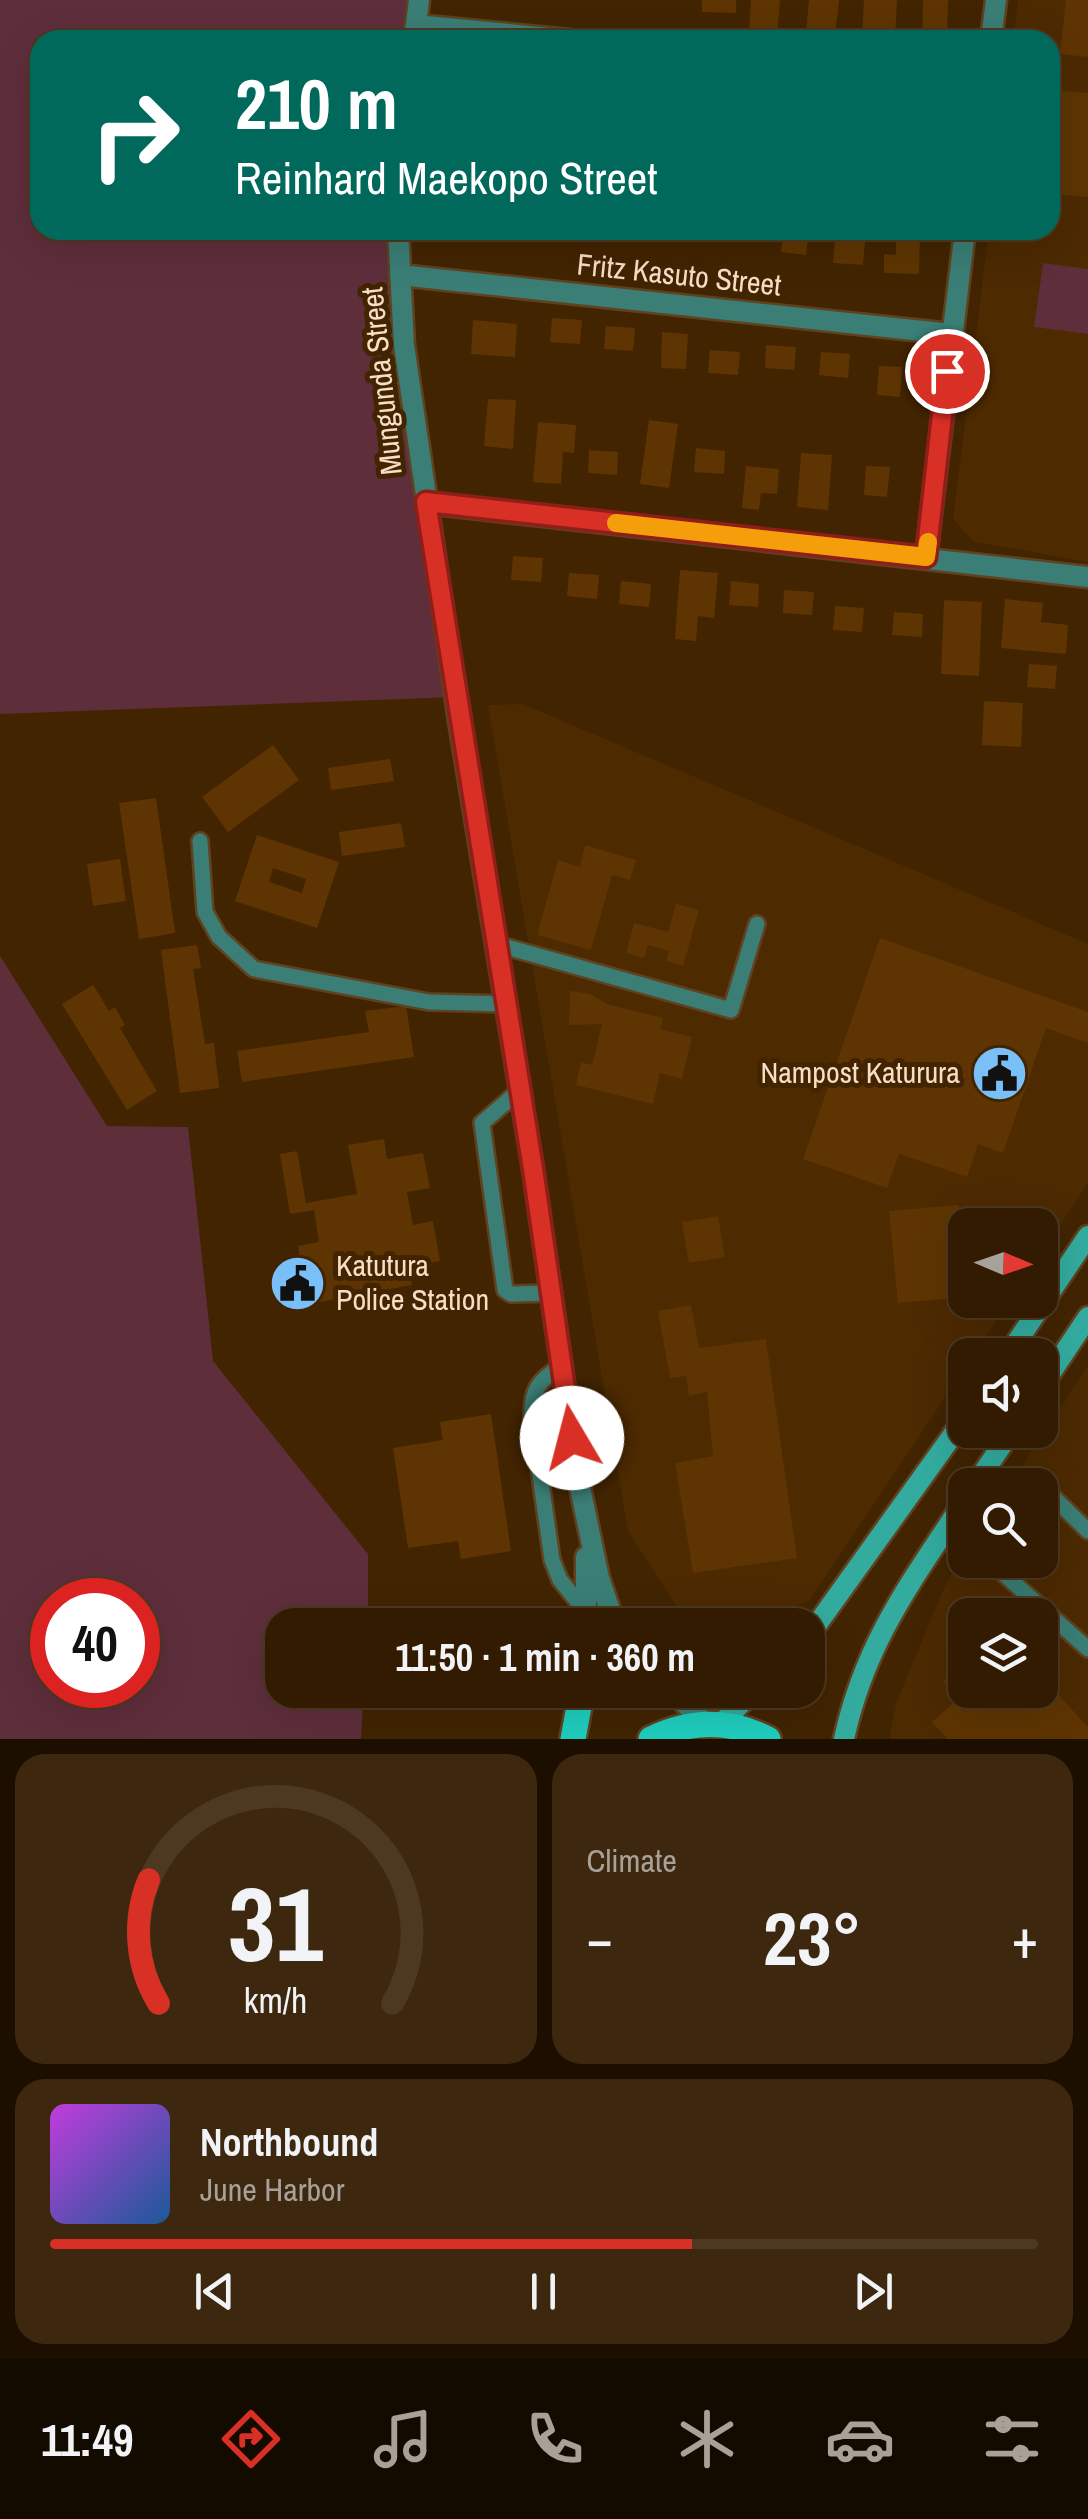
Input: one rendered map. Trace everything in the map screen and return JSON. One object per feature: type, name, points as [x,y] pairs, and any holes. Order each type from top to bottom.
[{"type":"main road","points":[[1019,1338],[1088,1236]]},
{"type":"main road","points":[[1058,1361],[1088,1317]]},
{"type":"main road","points":[[825,1613],[948,1442]]},
{"type":"main road","points":[[844,1739],[867,1659],[881,1630],[948,1526]]},
{"type":"main road","points":[[572,1739],[579,1708]]},
{"type":"main road","points":[[714,1723],[732,1708]]},
{"type":"main road","points":[[652,1739],[679,1727],[714,1723],[752,1730],[768,1739]]},
{"type":"street","points":[[415,30],[419,0]]},
{"type":"street","points":[[992,30],[996,0]]},
{"type":"street","name":"Mungunda Street","points":[[398,240],[404,345],[426,502],[586,1520]]},
{"type":"street","points":[[926,557],[964,240]]},
{"type":"street","name":"Fritz Kasuto Street","points":[[400,275],[952,334]]},
{"type":"street","points":[[426,502],[1088,577]]},
{"type":"street","points":[[586,1520],[586,1608]]},
{"type":"street","points":[[586,1520],[609,1608]]},
{"type":"street","points":[[582,1739],[583,1708]]},
{"type":"street","points":[[694,1708],[714,1723]]},
{"type":"lane","points":[[200,842],[205,912],[219,937],[254,968],[429,1002],[506,1004]]},
{"type":"lane","points":[[496,944],[731,1010],[758,924]]},
{"type":"lane","points":[[520,1090],[482,1123],[505,1290],[510,1294],[551,1293]]},
{"type":"lane","points":[[562,1366],[536,1386],[531,1397],[532,1418],[552,1560],[579,1608]]},
{"type":"lane","points":[[1058,1502],[1088,1531]]},
{"type":"lane","points":[[1008,1578],[1088,1649]]},
{"type":"shaded area","points":[[0,0],[419,0],[415,30],[30,30],[30,240],[399,240],[455,697],[0,714]]},
{"type":"shaded area","points":[[1018,0],[1088,0],[1088,562],[974,542],[953,519],[988,240],[1060,240],[1060,30],[1014,30]]},
{"type":"shaded area","points":[[1043,263],[1088,269],[1088,334],[1034,327]]},
{"type":"shaded area","points":[[523,704],[1088,944],[1088,1183],[1058,1228],[1058,1208],[948,1208],[948,1318],[998,1318],[985,1338],[948,1338],[948,1393],[809,1601],[791,1608],[678,1608],[628,1531],[488,705]]},
{"type":"shaded area","points":[[0,956],[107,1126],[188,1127],[213,1361],[368,1554],[368,1608],[265,1608],[265,1708],[363,1708],[361,1739],[0,1739]]},
{"type":"shaded area","points":[[1088,1365],[1088,1739],[889,1739],[896,1703],[947,1581],[1058,1578],[1058,1468],[1021,1468],[1034,1448],[1058,1448],[1058,1411]]},
{"type":"building","points":[[702,0],[736,0],[736,13],[702,12]]},
{"type":"building","points":[[751,0],[780,0],[778,30],[749,30]]},
{"type":"building","points":[[809,0],[839,0],[836,30],[806,30]]},
{"type":"building","points":[[864,0],[897,0],[895,30],[862,30]]},
{"type":"building","points":[[923,0],[948,0],[947,30],[922,30]]},
{"type":"building","points":[[1066,0],[1088,0],[1088,57],[1060,54]]},
{"type":"building","points":[[1062,91],[1088,93],[1088,197],[1060,195]]},
{"type":"building","points":[[782,240],[808,240],[806,255],[781,252]]},
{"type":"building","points":[[835,240],[865,242],[863,265],[833,263]]},
{"type":"building","points":[[896,240],[920,240],[919,274],[884,273],[884,254],[896,255]]},
{"type":"building","points":[[552,318],[582,320],[580,344],[550,342]]},
{"type":"building","points":[[473,320],[517,324],[515,357],[471,354]]},
{"type":"building","points":[[606,326],[635,328],[633,351],[604,349]]},
{"type":"building","points":[[662,332],[688,334],[686,369],[661,368]]},
{"type":"building","points":[[766,345],[796,347],[794,370],[765,368]]},
{"type":"building","points":[[710,350],[740,352],[738,375],[708,373]]},
{"type":"building","points":[[821,352],[850,354],[848,378],[819,375]]},
{"type":"building","points":[[879,366],[902,367],[900,397],[877,395]]},
{"type":"building","points":[[488,399],[516,400],[513,449],[484,446]]},
{"type":"building","points":[[649,420],[678,424],[669,488],[640,484]]},
{"type":"building","points":[[538,422],[576,425],[574,453],[563,452],[561,484],[533,482]]},
{"type":"building","points":[[696,448],[725,451],[724,474],[694,472]]},
{"type":"building","points":[[589,450],[618,452],[617,475],[588,473]]},
{"type":"building","points":[[801,453],[832,455],[828,510],[797,507]]},
{"type":"building","points":[[746,466],[779,469],[777,494],[761,493],[759,510],[742,508]]},
{"type":"building","points":[[866,466],[890,467],[887,497],[864,495]]},
{"type":"building","points":[[513,556],[543,558],[541,582],[511,580]]},
{"type":"building","points":[[680,570],[718,573],[714,618],[698,616],[696,641],[675,639]]},
{"type":"building","points":[[569,573],[599,575],[597,599],[567,596]]},
{"type":"building","points":[[621,581],[651,584],[649,607],[619,604]]},
{"type":"building","points":[[731,581],[759,584],[758,607],[729,605]]},
{"type":"building","points":[[784,590],[814,592],[812,615],[783,613]]},
{"type":"building","points":[[1005,599],[1043,603],[1041,622],[1068,625],[1066,654],[1001,648]]},
{"type":"building","points":[[944,600],[982,602],[979,676],[941,674]]},
{"type":"building","points":[[835,606],[864,608],[862,632],[833,630]]},
{"type":"building","points":[[894,612],[923,614],[922,637],[892,635]]},
{"type":"building","points":[[1029,664],[1057,666],[1055,689],[1027,687]]},
{"type":"building","points":[[984,701],[1023,703],[1021,747],[982,745]]},
{"type":"building","points":[[273,745],[299,780],[228,832],[202,797]]},
{"type":"building","points":[[390,759],[394,781],[331,790],[328,768]]},
{"type":"building","points":[[156,798],[175,933],[139,939],[119,803]]},
{"type":"building","points":[[401,823],[405,847],[342,856],[339,832]]},
{"type":"building","points":[[257,835],[339,862],[317,928],[235,901]],"holes":[[[273,868],[306,879],[302,893],[269,882]]]},
{"type":"building","points":[[585,845],[636,860],[630,880],[612,875],[591,950],[537,935],[558,860],[580,867]]},
{"type":"building","points":[[120,859],[126,901],[93,906],[87,864]]},
{"type":"building","points":[[676,904],[699,910],[683,966],[666,961],[669,951],[648,945],[644,958],[626,953],[634,923],[668,932]]},
{"type":"building","points":[[880,938],[1088,1012],[1088,1043],[1046,1028],[1003,1153],[978,1144],[967,1177],[899,1154],[887,1188],[803,1159]]},
{"type":"building","points":[[197,945],[201,968],[193,969],[205,1044],[214,1043],[219,1088],[180,1093],[161,950]]},
{"type":"building","points":[[93,985],[109,1011],[115,1007],[125,1025],[120,1028],[157,1091],[127,1110],[62,1004]]},
{"type":"building","points":[[570,991],[663,1018],[660,1029],[692,1037],[682,1079],[660,1073],[653,1104],[576,1085],[581,1062],[592,1065],[602,1024],[569,1025]]},
{"type":"building","points":[[406,1006],[414,1057],[242,1082],[237,1051],[369,1032],[365,1011]]},
{"type":"building","points":[[384,1139],[387,1159],[423,1153],[430,1188],[407,1192],[413,1225],[433,1221],[440,1261],[409,1266],[412,1285],[308,1304],[298,1246],[319,1242],[314,1210],[290,1214],[280,1154],[297,1151],[306,1203],[357,1194],[348,1145]]},
{"type":"building","points":[[959,1205],[948,1208],[948,1299],[898,1303],[889,1211]]},
{"type":"building","points":[[718,1216],[725,1257],[689,1263],[682,1222]]},
{"type":"building","points":[[691,1305],[699,1348],[766,1339],[797,1558],[693,1573],[675,1463],[713,1456],[707,1392],[689,1396],[686,1376],[670,1378],[658,1311]]},
{"type":"building","points":[[491,1414],[511,1551],[461,1559],[458,1541],[408,1548],[393,1448],[443,1440],[440,1422]]},
{"type":"building","points":[[1058,1694],[1088,1727],[1088,1739],[948,1739],[932,1722],[948,1708],[1058,1708]]},
{"type":"slow traffic","points":[[616,523],[926,557],[928,542]]},
{"type":"place","name":"Nampost Katurura","points":[[999,1073]]},
{"type":"place","name":"Katutura Police Station","points":[[297,1283]]},
{"type":"route","points":[[572,1438],[426,502],[926,557],[947,371]]}]
